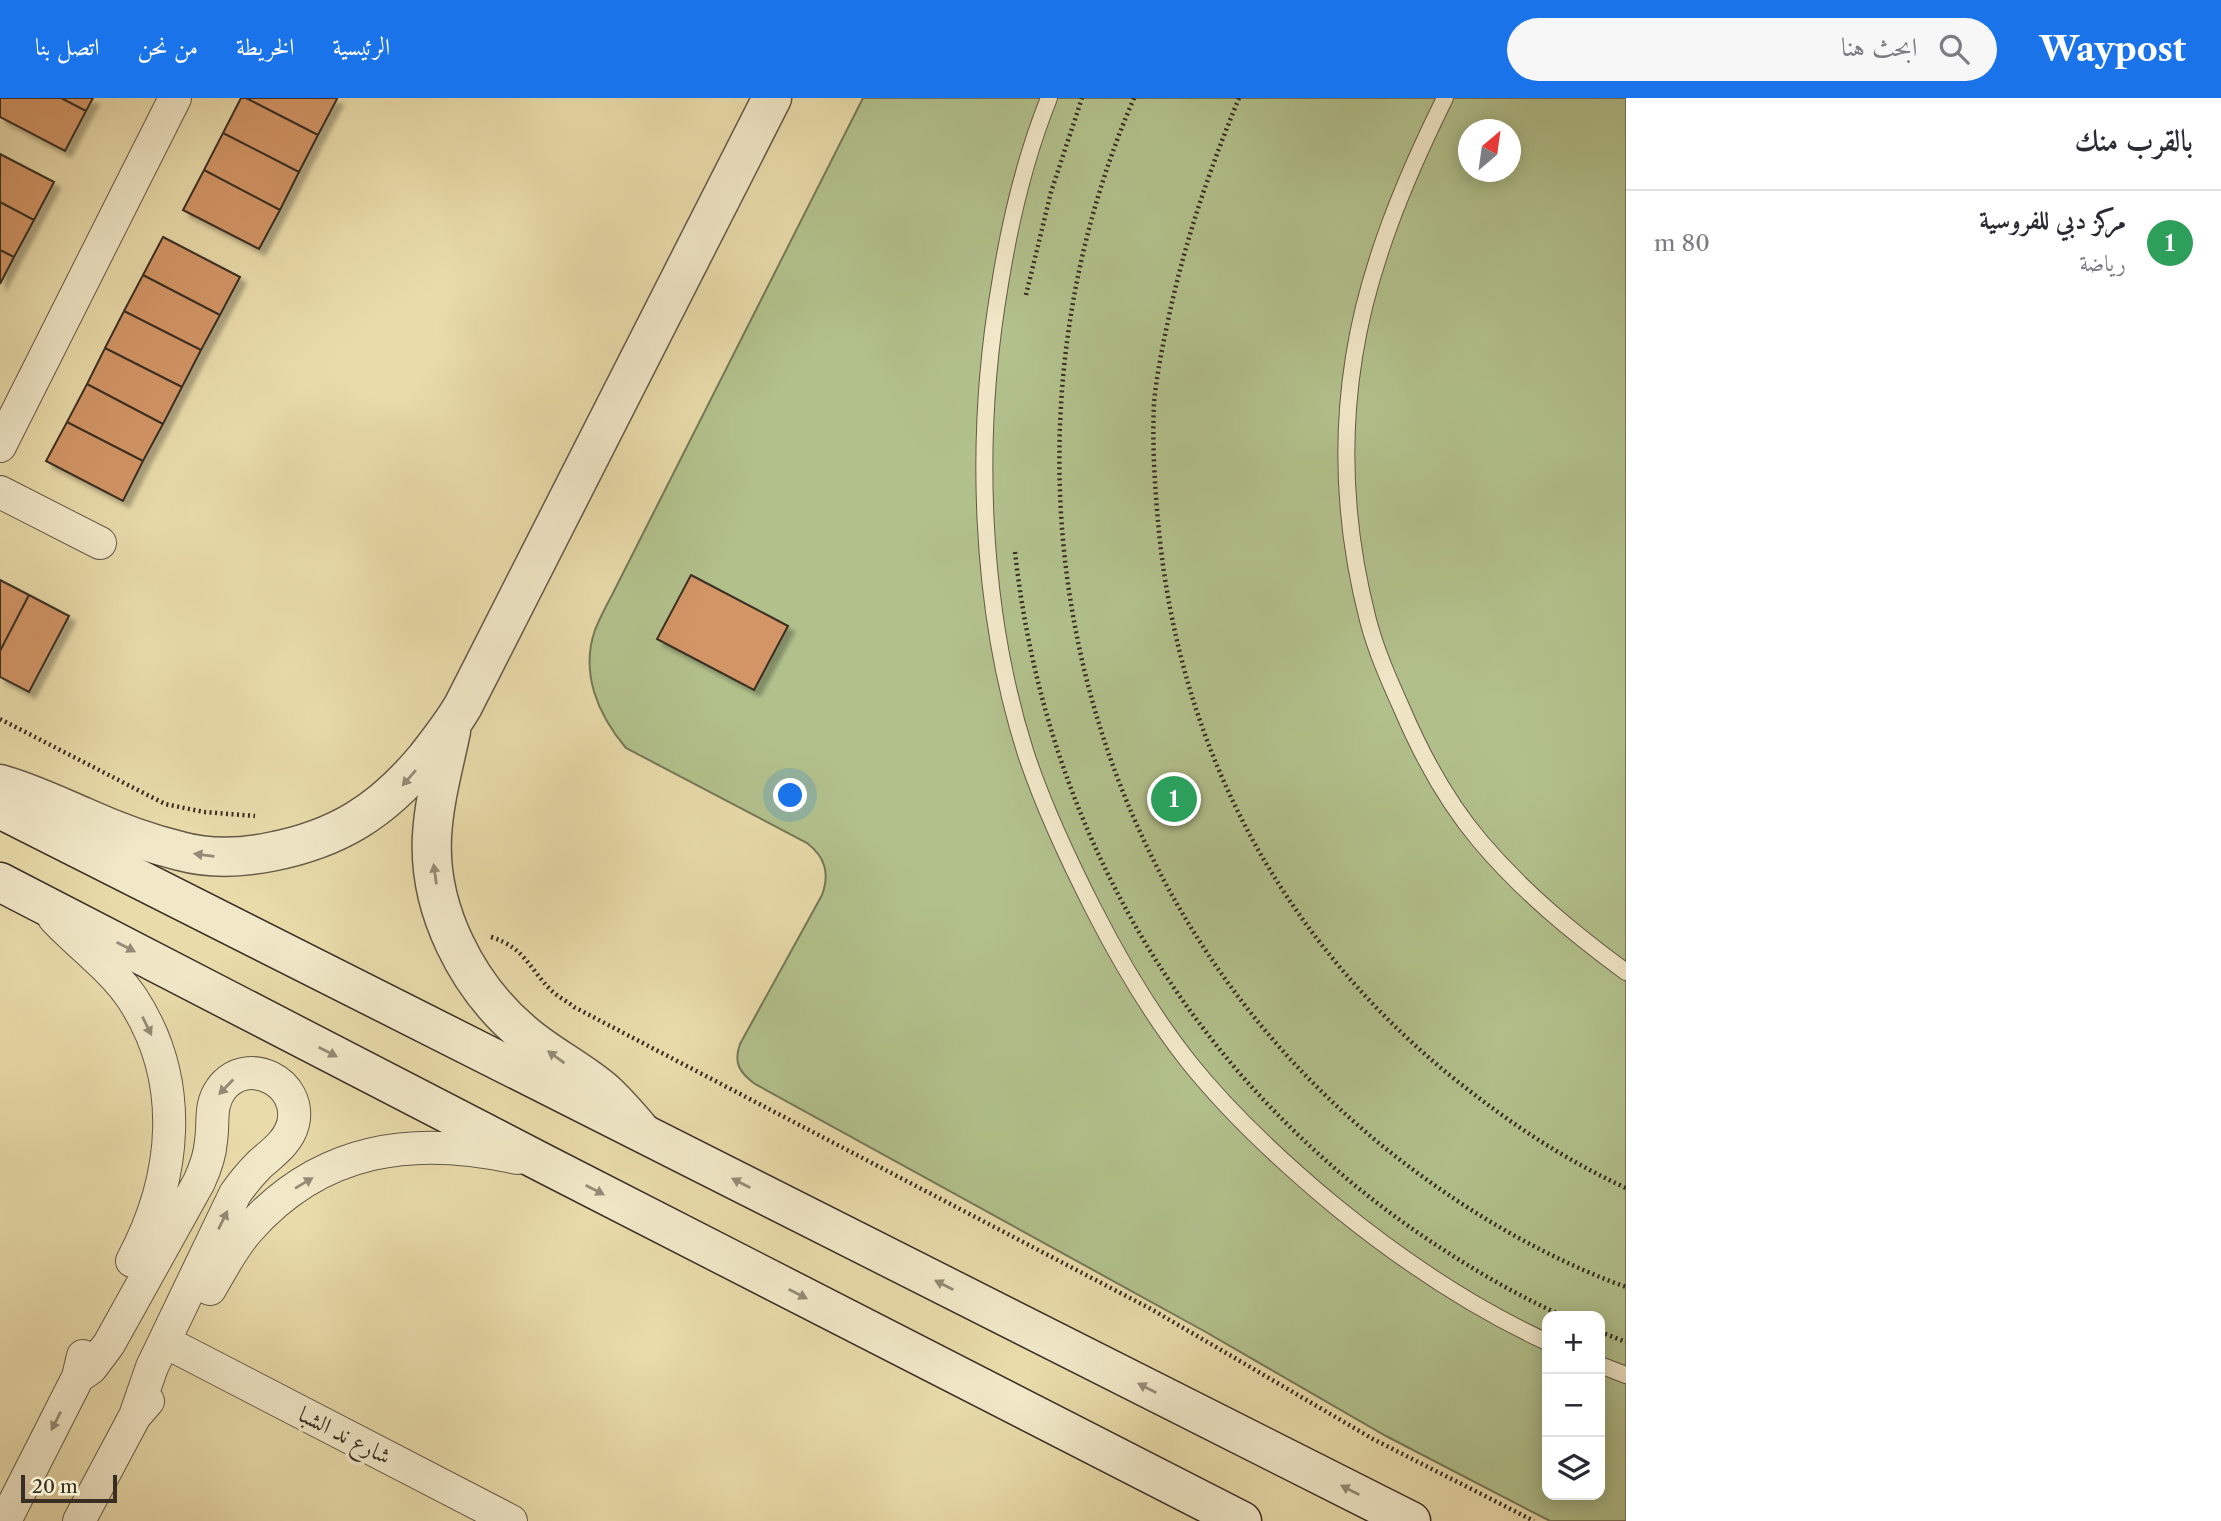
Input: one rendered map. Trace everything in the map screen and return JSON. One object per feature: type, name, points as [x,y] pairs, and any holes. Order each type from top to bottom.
[{"type":"main road","points":[[0,784],[29,793],[119,832],[183,852],[222,857],[257,855],[324,837],[356,822],[404,784],[452,725],[772,98]]},
{"type":"main road","points":[[452,725],[436,800],[432,837],[438,893],[456,947],[485,994],[503,1014],[523,1033],[604,1091],[644,1134]]},
{"type":"main road","points":[[0,809],[1411,1521]]},
{"type":"main road","points":[[0,882],[1242,1521]]},
{"type":"street","points":[[0,446],[175,98]]},
{"type":"street","points":[[0,492],[100,543]]},
{"type":"street","points":[[5,1521],[78,1377],[88,1342],[153,1218],[169,1154],[170,1107],[164,1067],[149,1030],[132,998],[113,973],[38,902]]},
{"type":"street","points":[[78,1377],[91,1368],[108,1344],[202,1174],[212,1140],[213,1105],[218,1093],[232,1079],[242,1074],[253,1072],[275,1079],[290,1095],[293,1104],[290,1133],[276,1152],[250,1175],[235,1194],[152,1367],[135,1416],[79,1521]]},
{"type":"street","points":[[135,1416],[160,1385],[228,1258],[247,1231],[288,1192],[316,1175],[355,1159],[410,1147],[454,1147],[543,1163]]},
{"type":"street","name":"شارع ند الشبا","points":[[179,1349],[511,1521]]},
{"type":"lane","points":[[1049,98],[1023,177],[993,321],[983,467],[990,576],[1004,663],[1020,730],[1043,802],[1116,953],[1185,1058],[1225,1104],[1267,1148],[1366,1232],[1480,1307],[1542,1339]]},
{"type":"lane","points":[[1445,98],[1412,167],[1390,226],[1369,290],[1354,356],[1346,464],[1358,577],[1368,622],[1383,665],[1426,760],[1446,794],[1480,841],[1517,881],[1553,915],[1626,972]]},
{"type":"lane","points":[[1605,1367],[1626,1375]]},
{"type":"path","points":[[1025,299],[1051,192],[1082,98]]},
{"type":"path","points":[[1134,98],[1092,217],[1076,285],[1059,401],[1058,458],[1059,516],[1074,630],[1106,749],[1130,811],[1184,916],[1227,982],[1268,1034],[1355,1124],[1400,1161],[1498,1227],[1626,1287]]},
{"type":"path","points":[[1239,98],[1202,194],[1179,272],[1161,348],[1154,403],[1157,505],[1163,566],[1175,635],[1188,687],[1209,747],[1229,793],[1270,872],[1335,964],[1375,1007],[1417,1048],[1502,1117],[1578,1165],[1626,1188]]},
{"type":"path","points":[[1015,548],[1031,656],[1050,732],[1069,786],[1120,898],[1180,997],[1248,1084],[1315,1151],[1366,1194],[1412,1230],[1470,1267],[1553,1311]]},
{"type":"path","points":[[0,719],[165,804],[204,812],[265,816]]},
{"type":"path","points":[[484,935],[506,942],[527,959],[552,991],[574,1007],[1151,1310],[1373,1439],[1534,1521]]},
{"type":"path","points":[[1605,1334],[1626,1342]]},
{"type":"green space","points":[[863,98],[1626,98],[1626,1521],[1550,1521],[1386,1436],[1204,1331],[750,1080],[739,1067],[737,1057],[740,1044],[822,895],[826,873],[822,860],[807,843],[626,748],[607,722],[594,693],[590,662],[595,630]]},
{"type":"building","points":[[0,98],[61,98],[86,111],[65,151],[0,117]]},
{"type":"building","points":[[61,98],[93,98],[86,111]]},
{"type":"building","points":[[241,98],[246,98],[318,135],[299,172],[223,133]]},
{"type":"building","points":[[246,98],[335,98],[337,99],[318,135]]},
{"type":"building","points":[[223,133],[299,172],[280,210],[204,170]]},
{"type":"building","points":[[0,154],[54,182],[34,220],[0,202]]},
{"type":"building","points":[[204,170],[280,210],[259,249],[183,210]]},
{"type":"building","points":[[0,202],[34,220],[14,257],[0,250]]},
{"type":"building","points":[[163,237],[240,277],[220,315],[143,275]]},
{"type":"building","points":[[0,250],[14,257],[0,284]]},
{"type":"building","points":[[143,275],[220,315],[201,350],[124,311]]},
{"type":"building","points":[[124,311],[201,350],[182,387],[105,348]]},
{"type":"building","points":[[105,348],[182,387],[163,424],[87,384]]},
{"type":"building","points":[[87,384],[163,424],[143,461],[67,422]]},
{"type":"building","points":[[67,422],[143,461],[123,501],[46,461]]},
{"type":"building","points":[[691,575],[788,626],[754,690],[657,639]]},
{"type":"building","points":[[0,580],[29,595],[0,651]]},
{"type":"building","points":[[29,595],[69,616],[29,692],[0,677],[0,651]]},
{"type":"place","name":"مركز دبي للفروسية","points":[[1174,799]]}]
